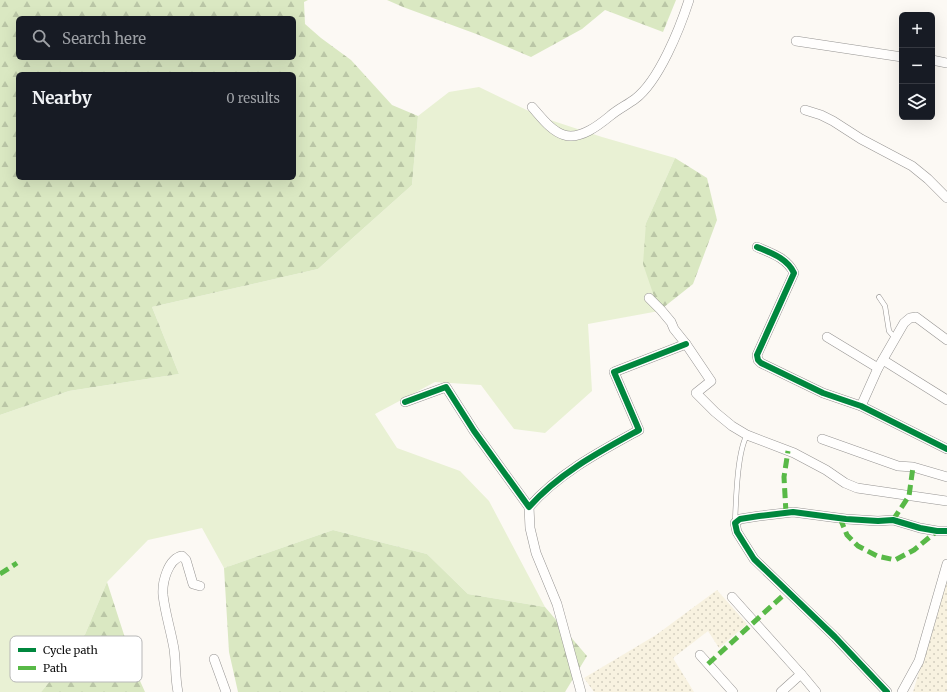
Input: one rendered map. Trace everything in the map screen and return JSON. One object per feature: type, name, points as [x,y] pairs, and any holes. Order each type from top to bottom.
[{"type":"street","points":[[532,107],[553,130],[565,136],[577,135],[592,130],[617,110],[636,98],[652,81],[663,64],[689,0]]},
{"type":"street","points":[[796,41],[899,57]]},
{"type":"street","points":[[935,61],[947,63]]},
{"type":"street","points":[[804,110],[822,115],[861,139],[912,166],[928,179],[947,198]]},
{"type":"street","points":[[757,246],[780,258],[791,266],[794,273],[757,355],[758,360],[761,363],[823,393],[861,406],[947,449]]},
{"type":"street","points":[[649,298],[661,310],[711,381],[696,393],[732,426],[747,435],[794,454],[826,470],[845,483],[857,488],[947,501]]},
{"type":"street","points":[[861,406],[895,338],[904,323],[910,318],[916,317],[947,340]]},
{"type":"street","points":[[827,337],[947,400]]},
{"type":"street","points":[[529,507],[558,479],[576,466],[639,430],[614,372],[686,344]]},
{"type":"street","points":[[406,402],[446,388],[474,431],[529,507],[530,528],[536,553],[557,604],[581,692]]},
{"type":"street","points":[[822,439],[898,466],[913,467],[947,477]]},
{"type":"street","points":[[887,692],[835,637],[754,559],[737,532],[735,524],[740,519],[793,512],[846,519],[878,521],[893,520],[920,528],[947,531]]},
{"type":"street","points":[[178,692],[174,652],[163,594],[164,581],[169,567],[177,557],[182,556],[186,560],[193,584],[200,586]]},
{"type":"street","points":[[902,692],[919,661],[947,564]]},
{"type":"street","points":[[732,597],[816,692]]},
{"type":"street","points":[[700,655],[733,692]]},
{"type":"street","points":[[214,659],[226,692]]},
{"type":"street","points":[[781,692],[800,674]]},
{"type":"lane","points":[[879,297],[885,306],[889,331],[895,338]]},
{"type":"lane","points":[[735,524],[741,456],[744,440],[747,435]]},
{"type":"shaded area","points":[[947,577],[947,692],[913,692]]},
{"type":"shaded area","points":[[717,590],[747,624],[719,648],[708,631],[673,658],[694,692],[594,692],[584,678],[656,635]]},
{"type":"green space","points":[[0,0],[308,0],[304,2],[305,24],[351,60],[392,105],[418,116],[412,185],[318,269],[152,307],[179,374],[69,391],[0,415]]},
{"type":"green space","points":[[387,0],[676,0],[663,32],[605,10],[582,29],[531,57],[479,35]]},
{"type":"green space","points":[[479,87],[541,117],[602,137],[675,158],[646,223],[659,311],[588,324],[592,391],[545,433],[514,429],[481,385],[435,382],[375,414],[397,448],[460,471],[489,501],[545,607],[468,594],[427,554],[333,530],[224,568],[202,528],[148,540],[107,582],[84,636],[10,636],[10,682],[49,682],[41,692],[0,692],[0,415],[69,391],[179,374],[152,307],[318,269],[412,185],[418,116],[449,92]]},
{"type":"green space","points":[[675,158],[707,178],[717,220],[693,284],[659,311],[643,264],[646,223]]},
{"type":"green space","points":[[333,530],[427,554],[468,594],[545,607],[587,656],[565,692],[238,692],[229,652],[224,568]]},
{"type":"green space","points":[[107,582],[124,636],[84,636]]},
{"type":"green space","points":[[49,682],[140,682],[145,692],[41,692]]},
{"type":"marked path","points":[[786,513],[784,477],[788,451]]},
{"type":"marked path","points":[[893,520],[909,496],[913,467]]},
{"type":"marked path","points":[[840,518],[847,535],[858,546],[877,556],[895,560],[914,550],[937,531]]},
{"type":"marked path","points":[[0,574],[17,563]]},
{"type":"marked path","points":[[708,664],[788,591]]},
{"type":"cycle path","points":[[757,247],[783,260],[794,273],[757,355],[758,360],[761,363],[823,393],[861,406],[947,449]]},
{"type":"cycle path","points":[[405,402],[446,387],[474,431],[529,507],[566,473],[639,430],[614,372],[686,344]]},
{"type":"cycle path","points":[[887,692],[835,637],[754,559],[737,532],[735,523],[740,519],[793,512],[846,519],[878,521],[893,520],[920,528],[947,531]]}]
